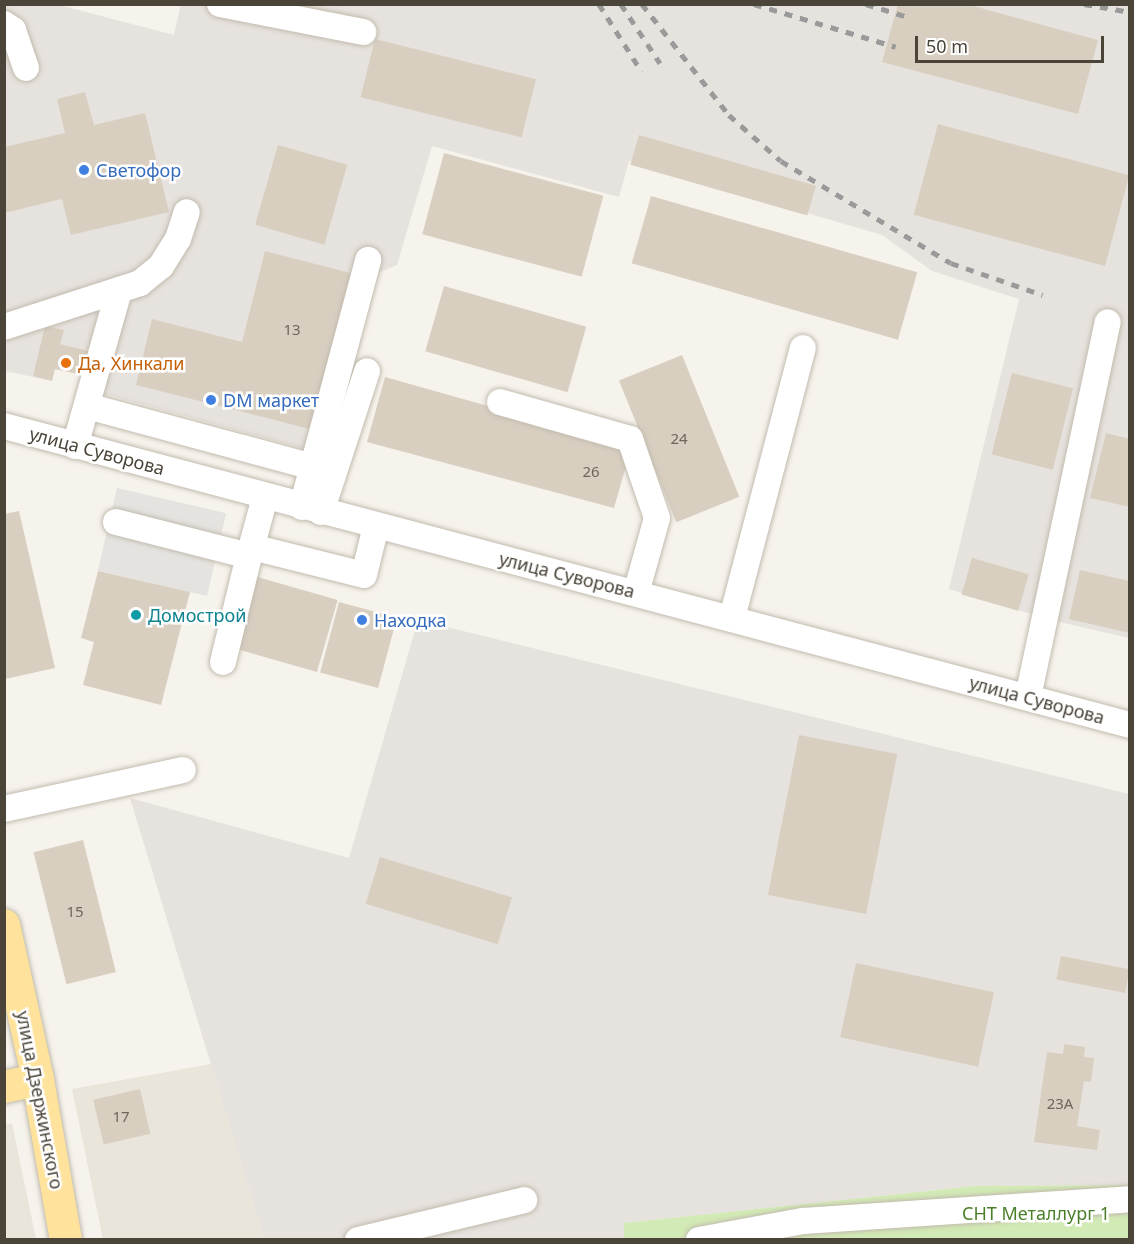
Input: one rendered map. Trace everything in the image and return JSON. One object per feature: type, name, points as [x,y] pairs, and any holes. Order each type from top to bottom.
[{"type":"main road","name":"улица Дзержинского","points":[[4,925],[38,1080],[66,1239]]},
{"type":"main road","points":[[4,1087],[38,1080]]},
{"type":"street","points":[[220,4],[363,32]]},
{"type":"street","points":[[4,24],[13,30],[26,68]]},
{"type":"street","points":[[4,327],[140,283],[161,266],[178,239],[187,212]]},
{"type":"street","points":[[312,510],[313,467],[368,260]]},
{"type":"street","points":[[75,446],[119,290]]},
{"type":"street","points":[[1028,697],[1108,322]]},
{"type":"street","points":[[732,618],[803,348]]},
{"type":"street","points":[[312,510],[367,371]]},
{"type":"street","points":[[500,402],[630,439],[657,518],[636,592]]},
{"type":"street","points":[[87,406],[313,467]]},
{"type":"street","name":"улица Суворова","points":[[4,426],[312,510],[636,592],[1130,725]]},
{"type":"street","points":[[223,662],[265,497]]},
{"type":"street","points":[[116,522],[364,575],[376,526]]},
{"type":"street","points":[[4,809],[183,770]]},
{"type":"street","points":[[699,1239],[803,1221],[1130,1199]]},
{"type":"street","points":[[358,1239],[524,1200]]},
{"type":"shaded area","points":[[181,4],[1129,5],[1129,638],[1047,619],[949,589],[1019,299],[932,271],[882,235],[629,161],[619,197],[432,146],[397,265],[374,275],[305,449],[104,394],[107,382],[83,375],[55,369],[52,381],[5,371],[4,5],[59,5],[174,35]]},
{"type":"shaded area","points":[[117,488],[226,513],[207,596],[98,571]]},
{"type":"shaded area","points":[[418,620],[1129,794],[1129,1185],[975,1186],[625,1223],[624,1239],[264,1239],[130,798],[349,858]]},
{"type":"shaded area","points":[[211,1064],[264,1239],[103,1239],[72,1089]]},
{"type":"shaded area","points":[[12,1123],[36,1239],[5,1239],[5,1125]]},
{"type":"green space","name":"СНТ Металлург 1","points":[[1129,1185],[1129,1239],[624,1240],[624,1223],[975,1186]]},
{"type":"building","points":[[898,4],[966,4],[1098,40],[1078,114],[882,62]]},
{"type":"building","points":[[375,39],[536,79],[522,137],[360,97]]},
{"type":"building","points":[[85,92],[94,125],[145,113],[169,212],[71,235],[62,199],[4,213],[4,147],[65,133],[57,99]]},
{"type":"building","points":[[938,124],[1129,175],[1105,266],[914,215]]},
{"type":"building","points":[[639,135],[816,186],[807,216],[630,165]]},
{"type":"building","points":[[278,145],[347,165],[324,245],[255,225]]},
{"type":"building","points":[[444,153],[603,196],[582,277],[422,234]]},
{"type":"building","points":[[651,196],[917,272],[898,340],[632,263]]},
{"type":"building","points":[[265,251],[354,274],[314,430],[136,385],[152,319],[242,342]]},
{"type":"building","points":[[444,286],[586,327],[568,392],[425,351]]},
{"type":"building","points":[[45,326],[64,330],[60,344],[89,351],[83,375],[55,369],[52,381],[33,376]]},
{"type":"building","points":[[682,355],[739,497],[676,522],[619,380]]},
{"type":"building","points":[[1012,373],[1073,388],[1053,470],[992,455]]},
{"type":"building","points":[[385,377],[570,429],[569,435],[630,452],[614,508],[367,442]]},
{"type":"building","points":[[1106,433],[1130,439],[1130,507],[1090,498]]},
{"type":"building","points":[[19,511],[55,668],[5,679],[4,514]]},
{"type":"building","points":[[972,558],[1029,574],[1018,611],[962,595]]},
{"type":"building","points":[[1080,570],[1130,581],[1130,633],[1069,619]]},
{"type":"building","name":"Домострой","points":[[98,571],[190,592],[161,705],[83,685],[94,642],[81,638]]},
{"type":"building","points":[[254,576],[338,600],[317,672],[233,648]]},
{"type":"building","points":[[339,602],[397,618],[378,688],[320,673]]},
{"type":"building","points":[[799,735],[897,754],[866,914],[768,895]]},
{"type":"building","points":[[83,840],[116,972],[66,984],[34,852]]},
{"type":"building","points":[[380,857],[512,897],[498,944],[366,904]]},
{"type":"building","points":[[1061,956],[1130,969],[1125,993],[1056,980]]},
{"type":"building","points":[[856,963],[994,992],[978,1067],[840,1037]]},
{"type":"building","points":[[1064,1044],[1085,1047],[1084,1057],[1094,1058],[1091,1082],[1084,1081],[1077,1126],[1100,1130],[1097,1150],[1034,1142],[1047,1052],[1063,1054]]},
{"type":"building","points":[[140,1089],[150,1134],[104,1145],[93,1100]]},
{"type":"railway","points":[[599,4],[642,72]]},
{"type":"railway","points":[[621,4],[660,63]]},
{"type":"railway","points":[[642,4],[729,115],[781,161],[951,263],[1043,295]]},
{"type":"railway","points":[[754,4],[896,47]]},
{"type":"railway","points":[[866,4],[905,16]]},
{"type":"railway","points":[[1084,4],[1130,12]]},
{"type":"place","name":"Светофор","points":[[84,170]]},
{"type":"place","name":"Да, Хинкали","points":[[66,363]]},
{"type":"place","name":"DM маркет","points":[[211,400]]},
{"type":"place","name":"Домострой","points":[[136,615]]},
{"type":"place","name":"Находка","points":[[362,620]]}]
